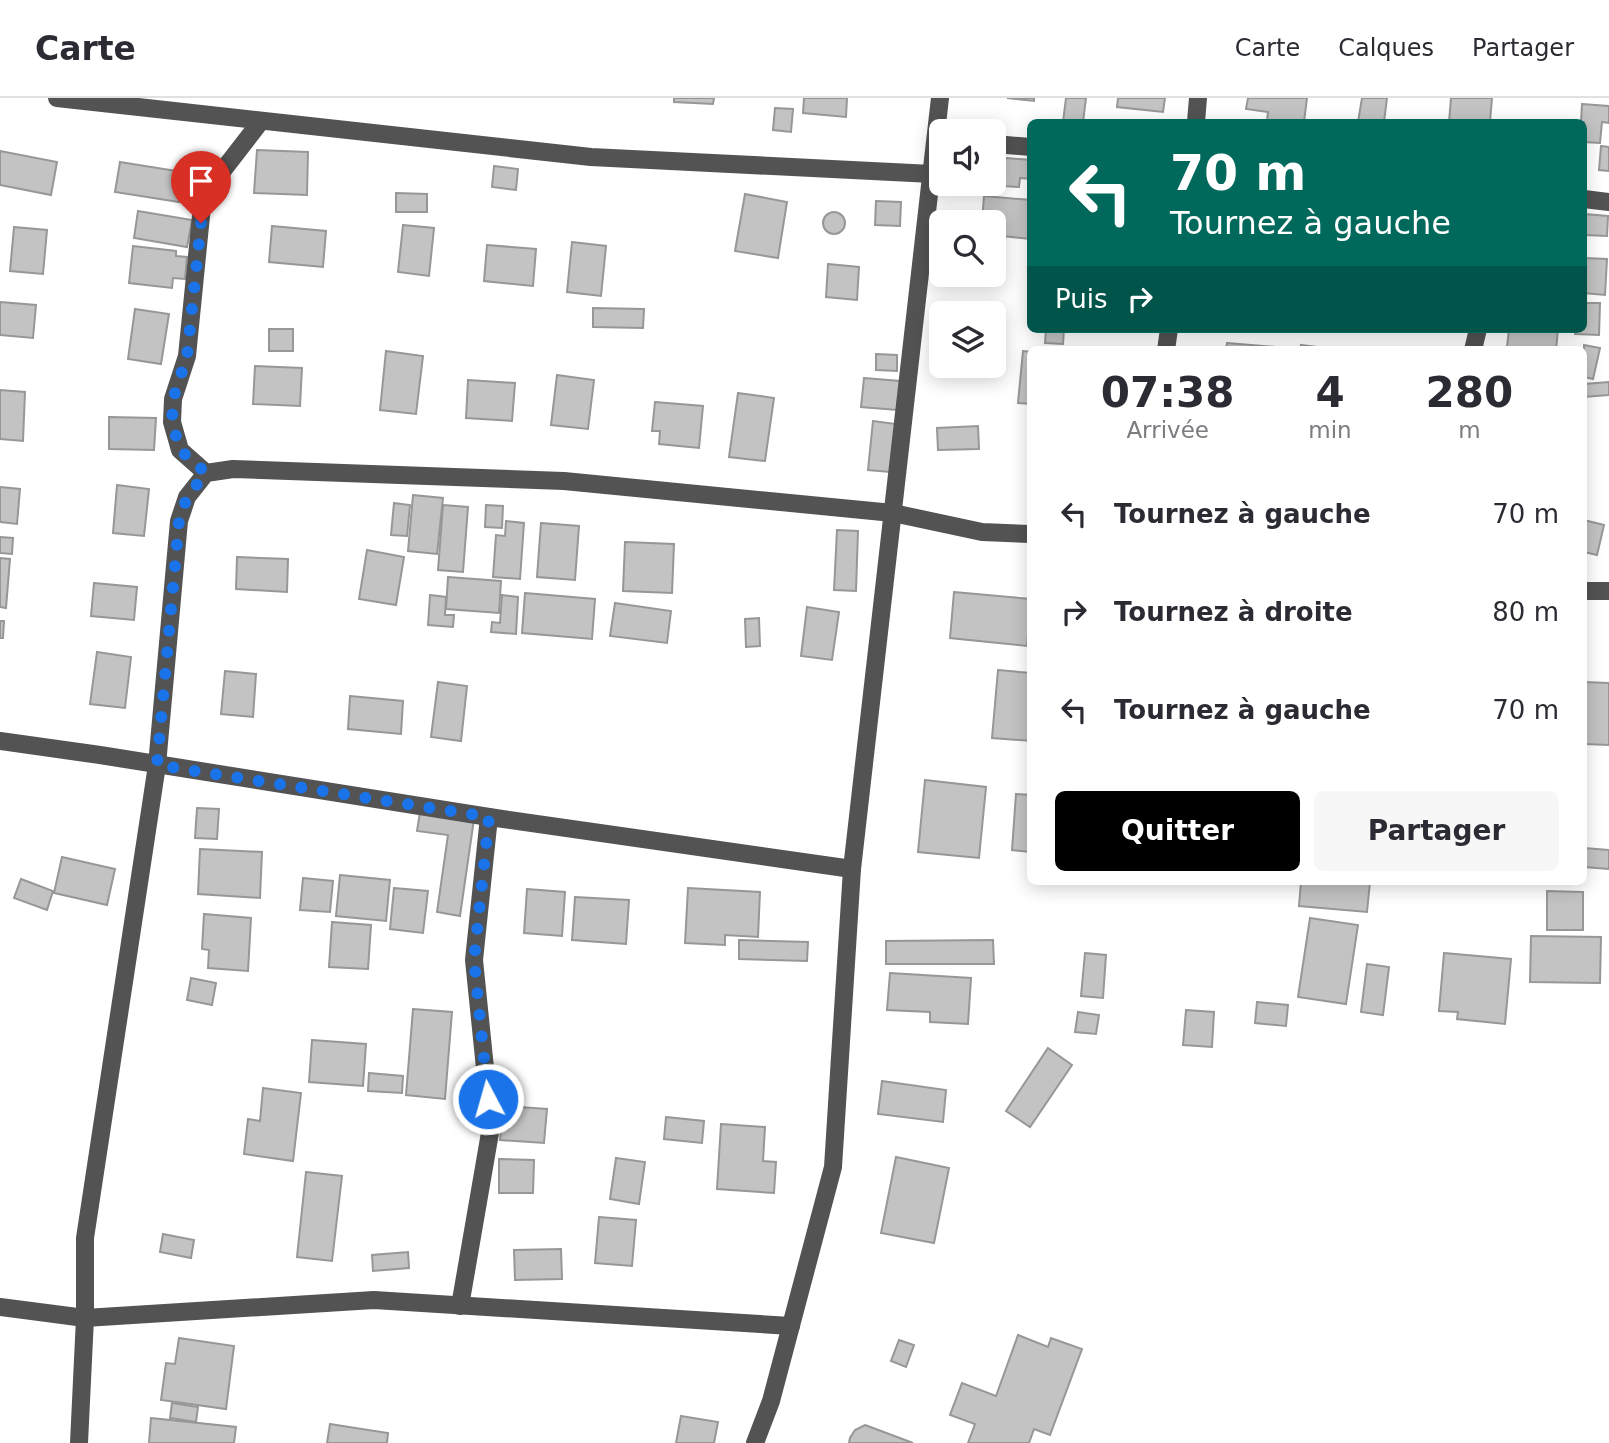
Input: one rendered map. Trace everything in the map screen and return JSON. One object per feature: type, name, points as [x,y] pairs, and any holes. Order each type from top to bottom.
[{"type":"street","points":[[57,98],[591,157],[929,174]]},
{"type":"street","points":[[939,119],[940,98]]},
{"type":"street","points":[[1196,119],[1198,98]]},
{"type":"street","points":[[206,473],[180,450],[172,422],[173,399],[187,356],[203,196],[261,121]]},
{"type":"street","points":[[1006,145],[1027,147]]},
{"type":"street","points":[[755,1443],[771,1401],[833,1167],[852,869],[929,196]]},
{"type":"street","points":[[1587,199],[1609,202]]},
{"type":"street","points":[[79,1443],[85,1318],[85,1238],[157,765],[179,521],[187,497],[206,473],[233,469],[564,481],[893,513],[982,532],[1027,534]]},
{"type":"street","points":[[1587,591],[1609,591]]},
{"type":"street","points":[[0,741],[489,817],[852,869]]},
{"type":"street","points":[[460,1306],[491,1127],[474,960],[489,817]]},
{"type":"street","points":[[0,1307],[85,1318],[374,1300],[791,1326]]},
{"type":"building","points":[[674,98],[714,98],[713,104],[674,102]]},
{"type":"building","points":[[804,98],[847,98],[846,117],[803,113]]},
{"type":"building","points":[[1007,98],[1034,98],[1034,101]]},
{"type":"building","points":[[1066,98],[1086,98],[1083,119],[1063,119]]},
{"type":"building","points":[[1118,98],[1165,98],[1163,112],[1117,107]]},
{"type":"building","points":[[1248,98],[1307,98],[1304,119],[1267,119],[1268,112],[1246,109]]},
{"type":"building","points":[[1362,98],[1387,98],[1384,119],[1358,119]]},
{"type":"building","points":[[1451,98],[1492,98],[1490,119],[1449,119]]},
{"type":"building","points":[[1582,104],[1609,106],[1609,123],[1602,122],[1600,143],[1587,142],[1587,119],[1581,119]]},
{"type":"building","points":[[775,108],[793,109],[791,132],[773,130]]},
{"type":"building","points":[[1601,146],[1609,147],[1609,171],[1599,170]]},
{"type":"building","points":[[257,150],[308,152],[307,195],[254,193]]},
{"type":"building","points":[[0,151],[57,162],[51,195],[0,185]]},
{"type":"building","points":[[1006,158],[1027,160],[1027,179],[1020,178],[1019,187],[1006,186]]},
{"type":"building","points":[[120,162],[183,172],[179,202],[115,192]]},
{"type":"building","points":[[494,166],[518,169],[516,190],[492,187]]},
{"type":"building","points":[[396,193],[427,194],[427,212],[396,212]]},
{"type":"building","points":[[745,194],[787,202],[778,258],[735,251]]},
{"type":"building","points":[[984,196],[1027,200],[1027,239],[1006,236],[1006,210],[983,210]]},
{"type":"building","points":[[876,201],[901,202],[900,226],[875,225]]},
{"type":"building","points":[[138,211],[192,220],[187,247],[134,238]]},
{"type":"building","points":[[834,212],[842,215],[845,223],[842,231],[834,234],[826,231],[823,223],[826,215]]},
{"type":"building","points":[[1587,214],[1608,216],[1607,236],[1587,235]]},
{"type":"building","points":[[403,225],[434,228],[429,276],[398,272]]},
{"type":"building","points":[[272,226],[326,231],[323,267],[269,262]]},
{"type":"building","points":[[14,227],[47,230],[43,274],[10,271]]},
{"type":"building","points":[[572,242],[606,246],[601,296],[567,292]]},
{"type":"building","points":[[487,245],[536,249],[533,286],[484,281]]},
{"type":"building","points":[[133,246],[176,251],[176,256],[187,257],[185,279],[173,278],[172,288],[129,283]]},
{"type":"building","points":[[1587,258],[1607,259],[1605,295],[1587,293]]},
{"type":"building","points":[[828,264],[859,267],[857,300],[826,297]]},
{"type":"building","points":[[0,302],[36,305],[33,338],[0,335]]},
{"type":"building","points":[[1587,303],[1600,303],[1599,335],[1575,334],[1587,333]]},
{"type":"building","points":[[593,308],[644,309],[643,328],[593,327]]},
{"type":"building","points":[[135,309],[169,314],[161,364],[128,359]]},
{"type":"building","points":[[269,329],[293,329],[293,351],[269,351]]},
{"type":"building","points":[[1046,333],[1064,333],[1063,344],[1045,343]]},
{"type":"building","points":[[1509,333],[1558,333],[1556,346],[1507,346]]},
{"type":"building","points":[[1227,343],[1264,346],[1227,346]]},
{"type":"building","points":[[1584,345],[1600,348],[1593,379],[1587,378],[1587,346]]},
{"type":"building","points":[[386,351],[423,356],[416,414],[380,410]]},
{"type":"building","points":[[1023,351],[1027,352],[1027,404],[1018,403]]},
{"type":"building","points":[[876,354],[897,355],[897,371],[876,370]]},
{"type":"building","points":[[255,366],[302,368],[300,406],[253,404]]},
{"type":"building","points":[[557,375],[594,380],[588,429],[551,425]]},
{"type":"building","points":[[864,378],[900,381],[897,410],[861,407]]},
{"type":"building","points":[[468,380],[515,383],[512,421],[466,418]]},
{"type":"building","points":[[1609,382],[1609,395],[1587,397],[1587,384]]},
{"type":"building","points":[[0,390],[25,392],[23,441],[0,439]]},
{"type":"building","points":[[738,393],[774,398],[765,461],[729,457]]},
{"type":"building","points":[[655,402],[703,406],[699,448],[659,444],[660,431],[652,431]]},
{"type":"building","points":[[109,417],[156,418],[154,450],[109,449]]},
{"type":"building","points":[[873,421],[896,424],[890,472],[868,470]]},
{"type":"building","points":[[978,426],[979,449],[938,450],[937,428]]},
{"type":"building","points":[[117,485],[149,489],[144,536],[113,533]]},
{"type":"building","points":[[0,487],[20,489],[17,524],[0,522]]},
{"type":"building","points":[[413,495],[443,498],[437,554],[408,551]]},
{"type":"building","points":[[394,503],[410,505],[407,536],[391,535]]},
{"type":"building","points":[[443,505],[468,507],[463,572],[438,570]]},
{"type":"building","points":[[486,505],[503,506],[502,528],[485,527]]},
{"type":"building","points":[[506,521],[524,523],[520,579],[493,577],[496,535],[505,536]]},
{"type":"building","points":[[1587,521],[1604,525],[1597,555],[1587,553]]},
{"type":"building","points":[[541,523],[579,526],[575,580],[537,577]]},
{"type":"building","points":[[837,530],[858,531],[856,591],[834,590]]},
{"type":"building","points":[[0,537],[13,538],[12,554],[0,553]]},
{"type":"building","points":[[625,542],[674,544],[672,593],[623,591]]},
{"type":"building","points":[[367,550],[404,557],[396,605],[359,599]]},
{"type":"building","points":[[237,557],[288,559],[287,592],[236,589]]},
{"type":"building","points":[[0,558],[10,559],[6,608],[0,607]]},
{"type":"building","points":[[448,577],[501,581],[499,613],[446,609]]},
{"type":"building","points":[[94,583],[137,587],[134,620],[91,616]]},
{"type":"building","points":[[954,592],[1027,599],[1027,646],[950,638]]},
{"type":"building","points":[[525,593],[595,599],[592,639],[522,633]]},
{"type":"building","points":[[430,595],[446,597],[445,615],[454,615],[453,627],[428,625]]},
{"type":"building","points":[[502,595],[518,597],[516,634],[491,632],[492,622],[500,623]]},
{"type":"building","points":[[615,603],[671,611],[667,643],[610,636]]},
{"type":"building","points":[[807,607],[839,612],[832,660],[801,656]]},
{"type":"building","points":[[759,618],[760,646],[746,647],[745,619]]},
{"type":"building","points":[[0,621],[4,621],[3,638],[0,638]]},
{"type":"building","points":[[97,652],[131,657],[125,708],[90,704]]},
{"type":"building","points":[[998,670],[1027,673],[1027,741],[992,738]]},
{"type":"building","points":[[225,671],[256,674],[253,717],[221,714]]},
{"type":"building","points":[[438,682],[467,686],[461,741],[431,737]]},
{"type":"building","points":[[1587,682],[1609,683],[1609,745],[1587,744]]},
{"type":"building","points":[[350,696],[403,701],[401,734],[348,729]]},
{"type":"building","points":[[925,780],[986,787],[979,858],[918,852]]},
{"type":"building","points":[[1016,794],[1027,795],[1027,852],[1012,850]]},
{"type":"building","points":[[197,808],[219,809],[217,839],[195,838]]},
{"type":"building","points":[[420,812],[474,819],[460,916],[437,912],[448,835],[417,831]]},
{"type":"building","points":[[1587,848],[1609,850],[1609,869],[1587,867]]},
{"type":"building","points":[[200,849],[262,852],[260,898],[198,894]]},
{"type":"building","points":[[62,857],[115,869],[107,905],[54,893]]},
{"type":"building","points":[[340,875],[390,880],[386,921],[336,916]]},
{"type":"building","points":[[303,878],[333,881],[330,912],[300,910]]},
{"type":"building","points":[[21,879],[53,891],[47,910],[14,898]]},
{"type":"building","points":[[1301,885],[1370,885],[1367,912],[1299,906]]},
{"type":"building","points":[[394,888],[428,891],[423,933],[390,929]]},
{"type":"building","points":[[688,888],[760,892],[758,937],[725,935],[725,945],[685,943]]},
{"type":"building","points":[[527,889],[565,892],[562,936],[524,933]]},
{"type":"building","points":[[1547,891],[1583,892],[1583,930],[1547,930]]},
{"type":"building","points":[[575,897],[629,900],[626,944],[572,940]]},
{"type":"building","points":[[204,914],[251,918],[248,971],[208,968],[209,950],[202,949]]},
{"type":"building","points":[[1310,918],[1358,925],[1346,1004],[1298,997]]},
{"type":"building","points":[[332,922],[371,925],[368,969],[329,967]]},
{"type":"building","points":[[1531,936],[1601,937],[1600,983],[1530,982]]},
{"type":"building","points":[[739,940],[808,942],[807,961],[739,959]]},
{"type":"building","points":[[993,940],[994,964],[886,964],[886,941]]},
{"type":"building","points":[[1085,953],[1106,955],[1103,998],[1081,996]]},
{"type":"building","points":[[1444,953],[1511,959],[1505,1024],[1457,1019],[1458,1012],[1439,1011]]},
{"type":"building","points":[[1367,964],[1389,967],[1383,1015],[1361,1012]]},
{"type":"building","points":[[890,973],[971,978],[968,1024],[930,1022],[930,1012],[887,1010]]},
{"type":"building","points":[[191,978],[216,983],[212,1005],[187,1000]]},
{"type":"building","points":[[1257,1002],[1288,1005],[1286,1026],[1255,1023]]},
{"type":"building","points":[[413,1009],[452,1012],[445,1099],[406,1095]]},
{"type":"building","points":[[1186,1010],[1214,1012],[1212,1047],[1183,1045]]},
{"type":"building","points":[[1078,1012],[1099,1015],[1096,1034],[1075,1032]]},
{"type":"building","points":[[312,1040],[366,1044],[363,1086],[309,1082]]},
{"type":"building","points":[[1048,1048],[1072,1065],[1030,1127],[1006,1111]]},
{"type":"building","points":[[369,1073],[403,1076],[402,1093],[368,1091]]},
{"type":"building","points":[[882,1081],[946,1090],[943,1122],[878,1114]]},
{"type":"building","points":[[263,1088],[301,1093],[293,1161],[244,1154],[248,1119],[260,1121]]},
{"type":"building","points":[[503,1106],[547,1109],[544,1143],[500,1140]]},
{"type":"building","points":[[666,1117],[704,1121],[702,1143],[664,1139]]},
{"type":"building","points":[[721,1124],[765,1127],[763,1161],[776,1162],[774,1193],[717,1189]]},
{"type":"building","points":[[896,1157],[949,1168],[934,1243],[881,1233]]},
{"type":"building","points":[[616,1158],[645,1162],[639,1204],[610,1199]]},
{"type":"building","points":[[499,1159],[534,1160],[533,1193],[499,1193]]},
{"type":"building","points":[[306,1172],[342,1176],[332,1261],[297,1257]]},
{"type":"building","points":[[599,1217],[636,1220],[632,1266],[595,1263]]},
{"type":"building","points":[[163,1234],[194,1240],[191,1258],[160,1252]]},
{"type":"building","points":[[561,1249],[562,1279],[515,1280],[514,1250]]},
{"type":"building","points":[[408,1252],[409,1268],[373,1271],[372,1255]]},
{"type":"building","points":[[1018,1335],[1048,1347],[1051,1338],[1082,1349],[1050,1435],[1034,1429],[1029,1443],[968,1443],[975,1424],[950,1415],[962,1383],[996,1396]]},
{"type":"building","points":[[179,1338],[234,1346],[226,1409],[161,1400],[166,1363],[175,1364]]},
{"type":"building","points":[[899,1340],[914,1345],[906,1367],[891,1361]]},
{"type":"building","points":[[172,1403],[198,1407],[196,1422],[170,1418]]},
{"type":"building","points":[[681,1416],[718,1422],[714,1443],[676,1443]]},
{"type":"building","points":[[151,1418],[236,1427],[234,1443],[149,1443]]},
{"type":"building","points":[[330,1424],[388,1433],[387,1443],[327,1443]]},
{"type":"building","points":[[865,1425],[913,1443],[849,1443],[855,1430]]},
{"type":"route","points":[[201,223],[187,356],[173,399],[172,422],[180,450],[206,473],[187,497],[179,521],[157,765],[489,817],[474,960],[488,1099]]}]
